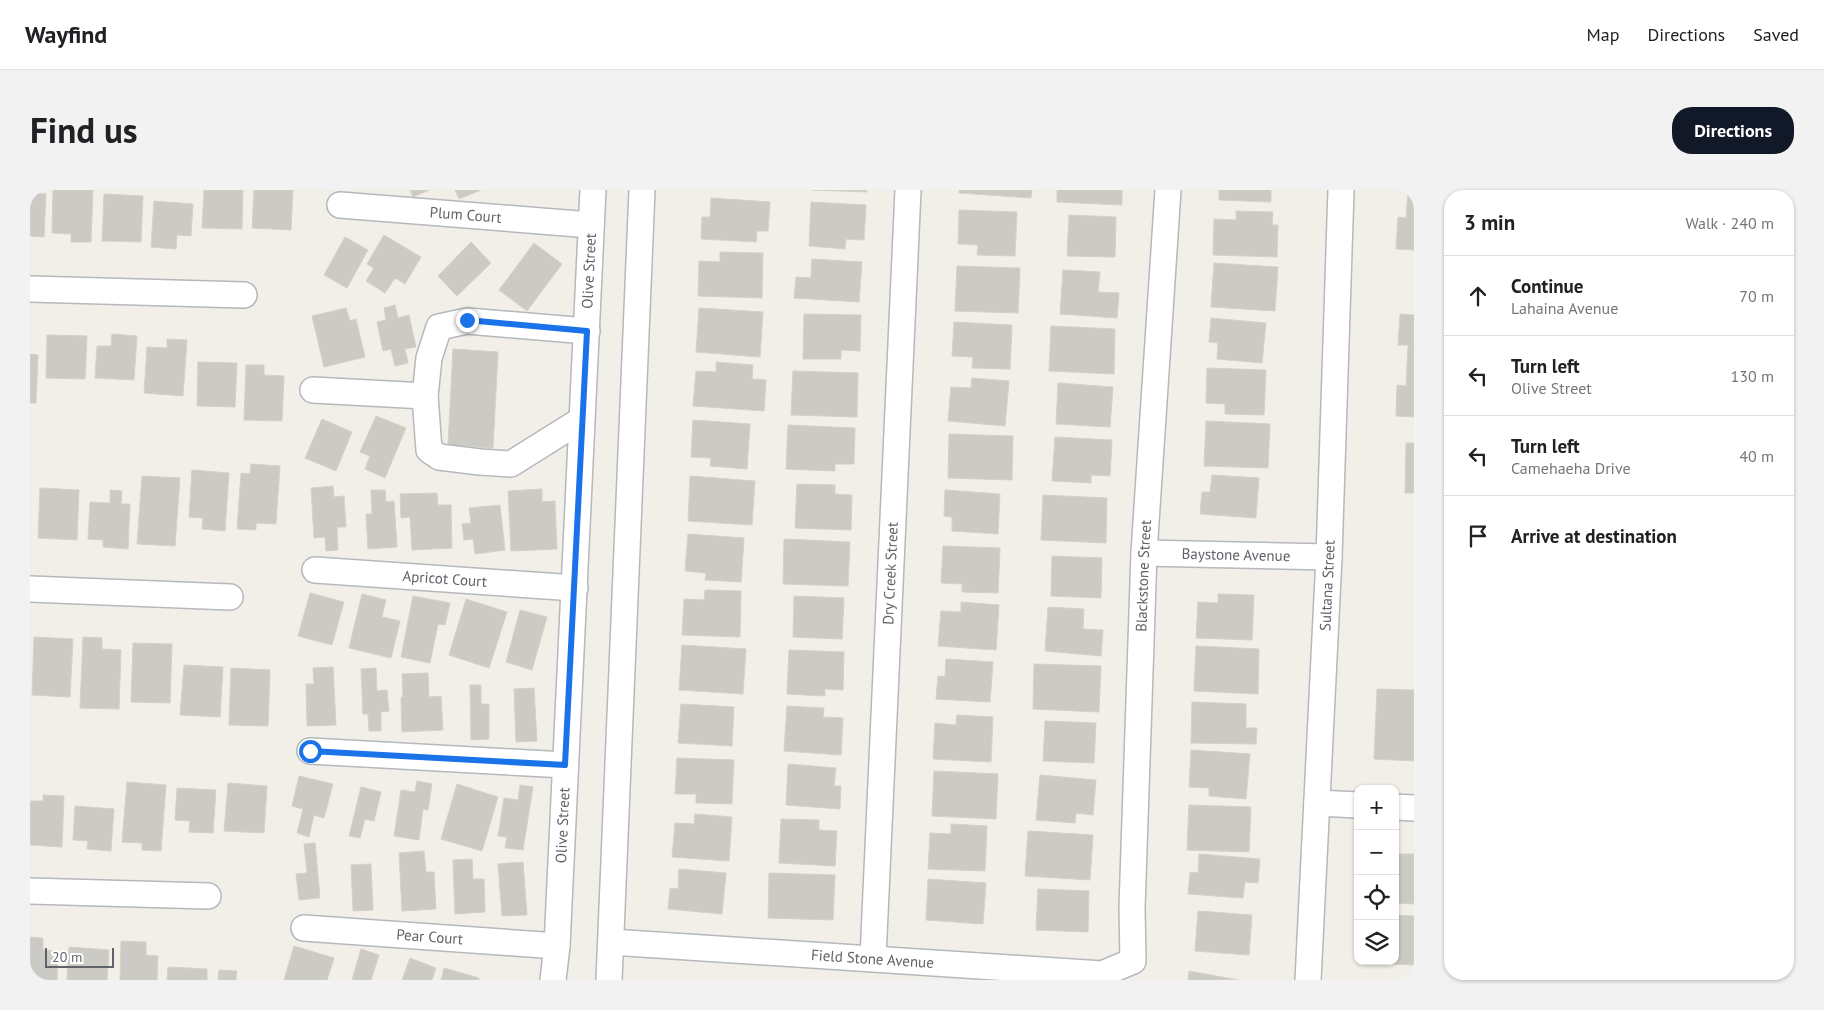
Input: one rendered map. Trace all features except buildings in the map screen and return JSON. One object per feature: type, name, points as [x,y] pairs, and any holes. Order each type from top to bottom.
[{"type":"street","name":"Olive Street","points":[[554,980],[575,588],[592,190]]},
{"type":"street","points":[[609,980],[642,190]]},
{"type":"street","name":"Dry Creek Street","points":[[873,958],[908,190]]},
{"type":"street","name":"Blackstone Street","points":[[1133,961],[1132,898],[1144,553],[1168,190]]},
{"type":"street","name":"Sultana Street","points":[[1308,980],[1329,557],[1341,190]]},
{"type":"street","name":"Plum Court","points":[[340,205],[591,225]]},
{"type":"street","points":[[30,288],[244,295]]},
{"type":"street","points":[[581,420],[511,464],[439,457],[429,450],[425,396],[429,358],[439,327],[467,320],[587,331]]},
{"type":"street","points":[[313,390],[425,396]]},
{"type":"street","name":"Baystone Avenue","points":[[1144,553],[1329,557]]},
{"type":"street","name":"Apricot Court","points":[[315,570],[575,588]]},
{"type":"street","points":[[30,590],[230,597]]},
{"type":"street","points":[[310,751],[565,765]]},
{"type":"street","points":[[1317,803],[1354,805]]},
{"type":"street","points":[[1399,807],[1414,808]]},
{"type":"street","points":[[30,891],[208,896]]},
{"type":"street","name":"Pear Court","points":[[304,928],[557,946]]},
{"type":"street","name":"Field Stone Avenue","points":[[611,942],[1102,974],[1133,961]]},
{"type":"route","points":[[310,751],[565,765],[587,331],[467,320]]}]
